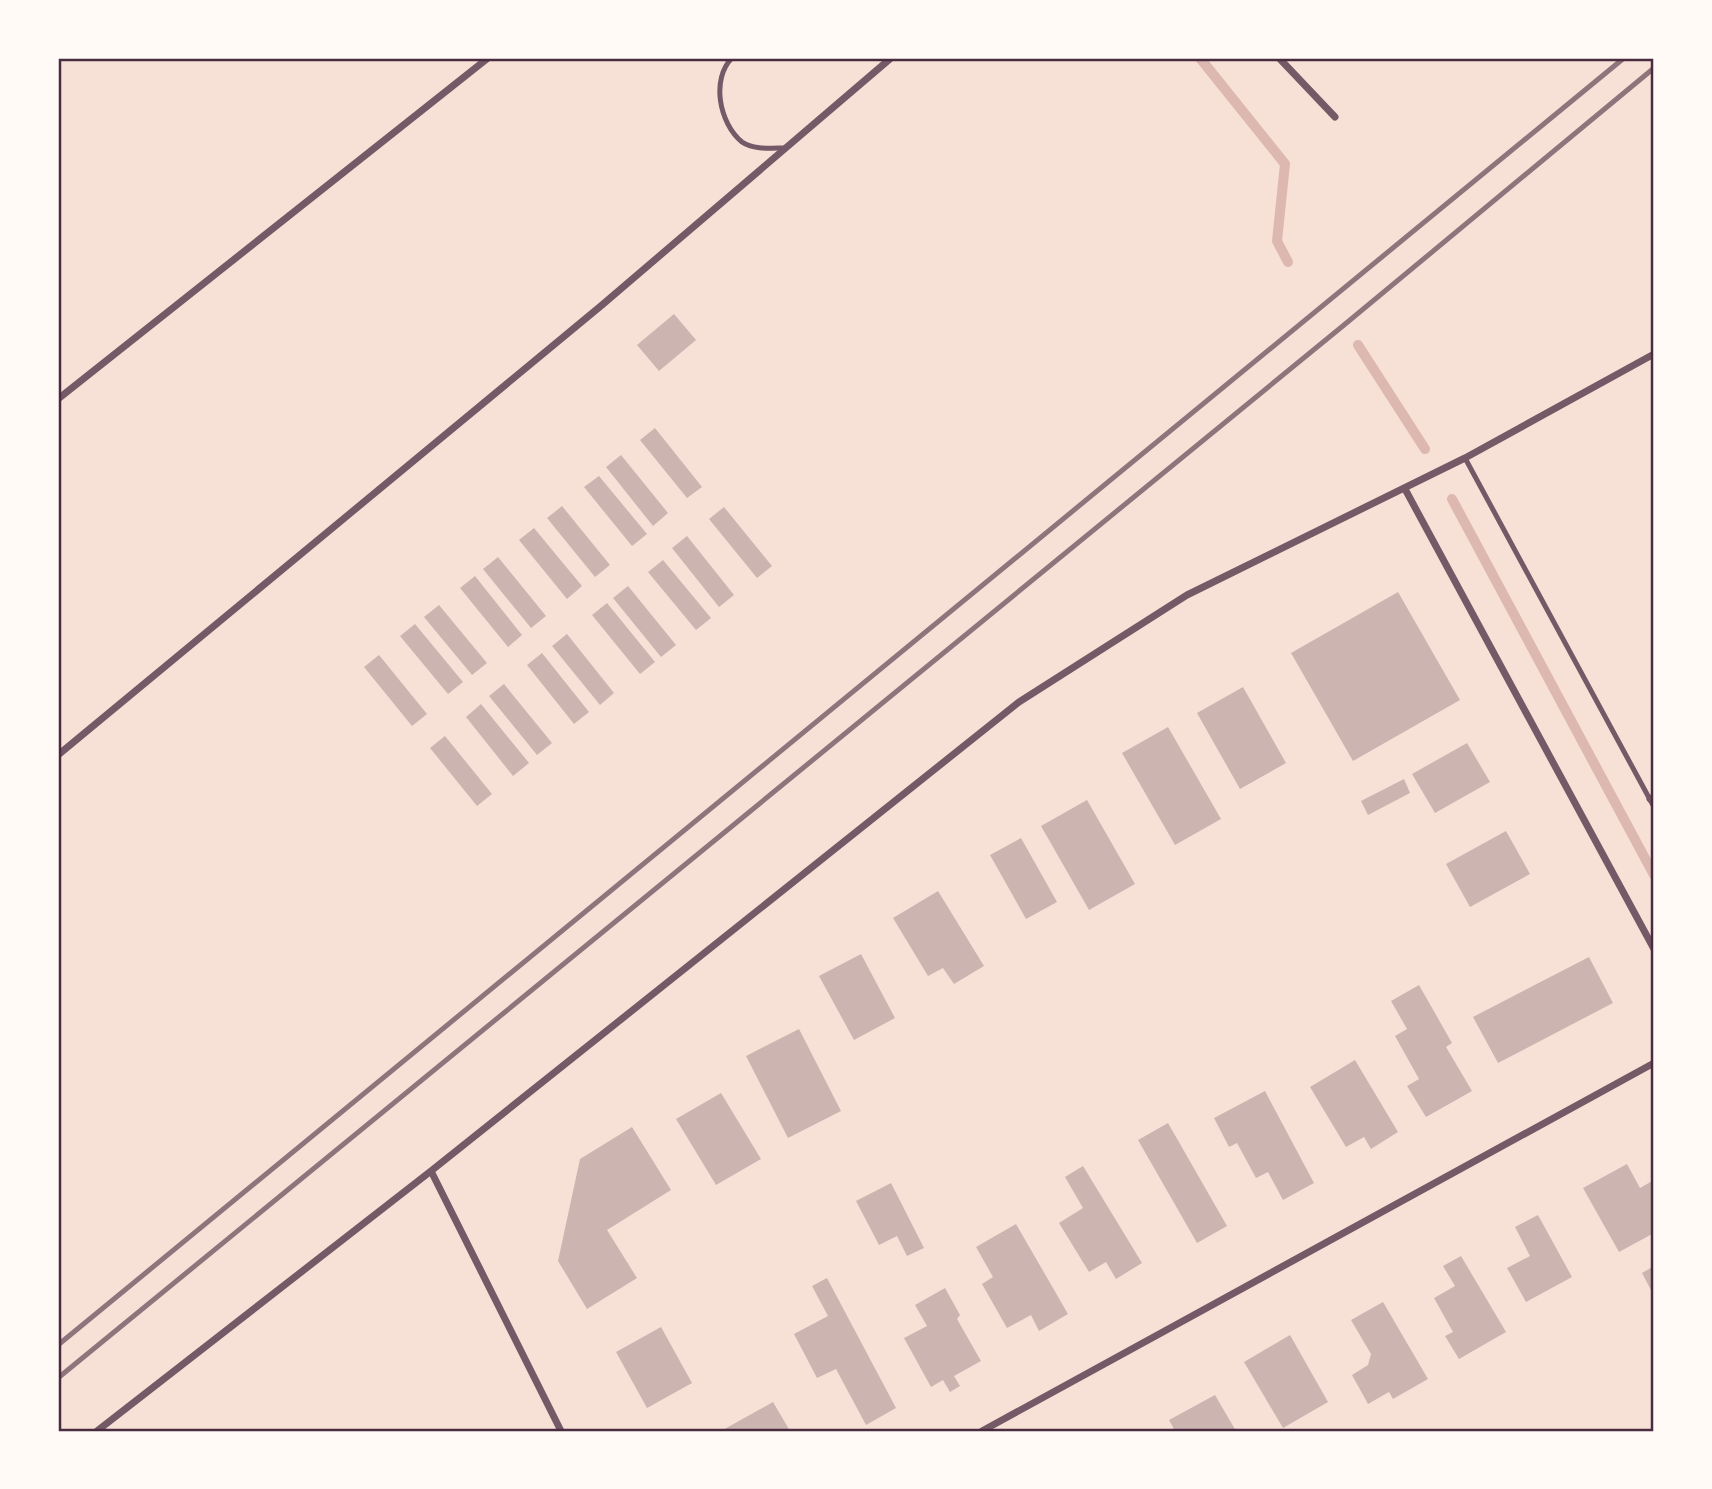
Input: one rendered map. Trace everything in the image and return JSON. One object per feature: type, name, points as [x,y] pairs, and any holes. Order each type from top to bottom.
[{"type":"street","points":[[58,399],[488,58]]},
{"type":"street","points":[[58,755],[602,305],[891,58]]},
{"type":"street","points":[[1279,58],[1335,117]]},
{"type":"street","points":[[97,1431],[431,1171],[1019,702],[1187,595],[1465,458],[1654,354]]},
{"type":"street","points":[[1405,488],[1654,949]]},
{"type":"street","points":[[982,1431],[1654,1063]]},
{"type":"street","points":[[431,1171],[561,1431]]},
{"type":"lane","points":[[732,58],[724,66],[719,97],[727,122],[743,143],[764,148],[785,148]]},
{"type":"lane","points":[[1465,458],[1653,801]]},
{"type":"building","points":[[674,314],[696,340],[659,371],[637,345]]},
{"type":"building","points":[[655,428],[702,487],[687,498],[640,440]]},
{"type":"building","points":[[621,455],[668,513],[653,526],[606,467]]},
{"type":"building","points":[[599,476],[647,534],[632,546],[584,487]]},
{"type":"building","points":[[562,506],[610,565],[595,577],[547,518]]},
{"type":"building","points":[[724,507],[772,566],[757,578],[709,519]]},
{"type":"building","points":[[534,528],[582,586],[567,599],[519,540]]},
{"type":"building","points":[[687,536],[734,595],[719,607],[672,548]]},
{"type":"building","points":[[498,557],[546,616],[531,628],[483,569]]},
{"type":"building","points":[[663,560],[711,618],[696,630],[648,572]]},
{"type":"building","points":[[475,576],[522,635],[508,647],[460,588]]},
{"type":"building","points":[[628,586],[676,645],[661,657],[613,598]]},
{"type":"building","points":[[1398,592],[1460,700],[1353,761],[1291,653]]},
{"type":"building","points":[[607,603],[655,662],[640,674],[592,615]]},
{"type":"building","points":[[439,605],[487,663],[472,675],[424,617]]},
{"type":"building","points":[[415,624],[463,682],[448,694],[400,636]]},
{"type":"building","points":[[567,634],[614,693],[600,705],[552,646]]},
{"type":"building","points":[[542,653],[589,712],[574,724],[527,665]]},
{"type":"building","points":[[379,655],[427,714],[412,726],[364,667]]},
{"type":"building","points":[[504,684],[552,743],[537,755],[489,696]]},
{"type":"building","points":[[1243,687],[1286,763],[1240,789],[1197,713]]},
{"type":"building","points":[[481,704],[529,763],[513,776],[466,717]]},
{"type":"building","points":[[1168,727],[1221,819],[1175,845],[1122,753]]},
{"type":"building","points":[[445,736],[492,794],[477,806],[430,748]]},
{"type":"building","points":[[1467,743],[1490,782],[1435,813],[1412,774]]},
{"type":"building","points":[[1404,779],[1410,793],[1368,815],[1361,801]]},
{"type":"building","points":[[1087,800],[1135,884],[1089,910],[1041,826]]},
{"type":"building","points":[[1506,831],[1530,874],[1470,907],[1446,864]]},
{"type":"building","points":[[1021,838],[1057,902],[1026,919],[990,855]]},
{"type":"building","points":[[938,891],[984,966],[954,984],[943,968],[928,976],[893,918]]},
{"type":"building","points":[[861,954],[895,1018],[854,1040],[819,976]]},
{"type":"building","points":[[1589,957],[1613,1003],[1498,1063],[1473,1017]]},
{"type":"building","points":[[1419,985],[1452,1043],[1446,1047],[1472,1091],[1426,1117],[1407,1086],[1419,1079],[1395,1036],[1407,1029],[1391,1001]]},
{"type":"building","points":[[799,1029],[841,1111],[788,1138],[746,1056]]},
{"type":"building","points":[[1355,1060],[1398,1132],[1371,1149],[1364,1137],[1346,1147],[1310,1087]]},
{"type":"building","points":[[1265,1091],[1314,1183],[1283,1200],[1268,1172],[1256,1178],[1237,1143],[1229,1147],[1214,1118]]},
{"type":"building","points":[[721,1093],[761,1159],[716,1185],[676,1119]]},
{"type":"building","points":[[1168,1123],[1227,1226],[1197,1243],[1138,1140]]},
{"type":"building","points":[[632,1127],[671,1190],[607,1230],[637,1278],[587,1309],[558,1261],[580,1159]]},
{"type":"building","points":[[1627,1164],[1640,1188],[1654,1180],[1654,1233],[1619,1252],[1583,1188]]},
{"type":"building","points":[[1083,1166],[1142,1263],[1116,1279],[1106,1262],[1089,1272],[1059,1223],[1083,1208],[1065,1177]]},
{"type":"building","points":[[891,1183],[924,1248],[907,1256],[897,1236],[879,1245],[856,1201]]},
{"type":"building","points":[[1538,1215],[1572,1277],[1526,1302],[1507,1268],[1530,1256],[1515,1227]]},
{"type":"building","points":[[1016,1224],[1068,1314],[1039,1331],[1031,1315],[1007,1328],[982,1284],[993,1277],[976,1247]]},
{"type":"building","points":[[1461,1256],[1506,1332],[1459,1359],[1445,1336],[1453,1332],[1434,1298],[1455,1286],[1443,1266]]},
{"type":"building","points":[[1654,1266],[1654,1296],[1642,1273]]},
{"type":"building","points":[[827,1278],[896,1408],[866,1425],[836,1369],[817,1378],[794,1334],[828,1316],[812,1286]]},
{"type":"building","points":[[945,1288],[960,1315],[957,1319],[981,1361],[954,1376],[960,1386],[950,1392],[943,1380],[931,1387],[904,1338],[927,1326],[915,1305]]},
{"type":"building","points":[[1383,1302],[1428,1379],[1393,1399],[1389,1392],[1368,1404],[1352,1375],[1368,1365],[1371,1354],[1351,1320]]},
{"type":"building","points":[[661,1327],[692,1383],[647,1408],[616,1352]]},
{"type":"building","points":[[1290,1335],[1328,1402],[1283,1428],[1244,1362]]},
{"type":"building","points":[[1215,1395],[1236,1431],[1175,1431],[1169,1420]]},
{"type":"building","points":[[773,1402],[790,1431],[721,1431]]},
{"type":"waterway","points":[[1200,58],[1285,164],[1277,241],[1288,262]]},
{"type":"waterway","points":[[1358,345],[1425,449]]},
{"type":"waterway","points":[[1452,499],[1654,875]]},
{"type":"railway","points":[[58,1345],[1624,58]]},
{"type":"railway","points":[[58,1378],[1654,68]]}]
